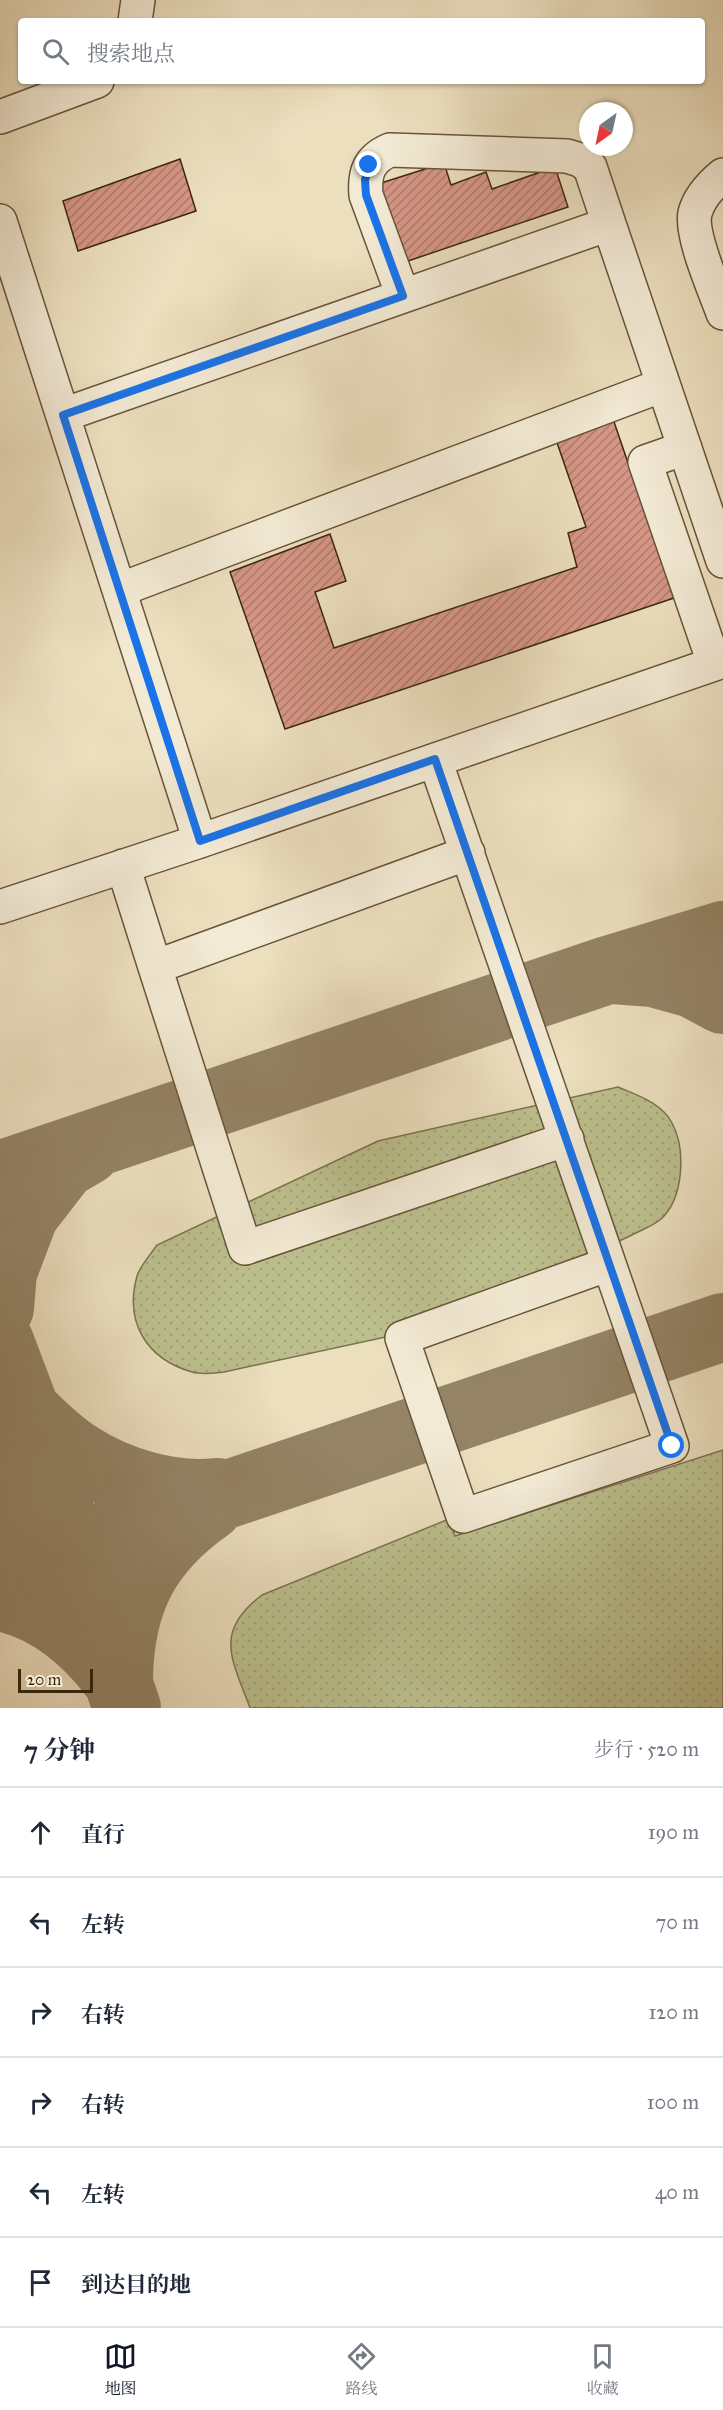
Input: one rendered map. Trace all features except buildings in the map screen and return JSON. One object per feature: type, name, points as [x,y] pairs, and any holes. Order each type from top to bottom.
[{"type":"lane","points":[[135,18],[138,0]]},
{"type":"lane","points":[[0,117],[89,84]]},
{"type":"lane","points":[[403,296],[366,195],[365,180],[369,165],[378,155],[390,150],[567,156],[580,160],[590,167],[723,561]]},
{"type":"lane","points":[[723,175],[709,189],[695,214],[698,241],[723,313]]},
{"type":"lane","points":[[0,221],[200,841]]},
{"type":"lane","points":[[63,415],[609,225]]},
{"type":"lane","points":[[119,590],[663,385]]},
{"type":"lane","points":[[0,907],[200,841],[718,662],[645,462],[685,448]]},
{"type":"lane","points":[[674,543],[713,531]]},
{"type":"lane","points":[[435,759],[672,1446],[463,1516],[402,1338],[609,1264]]},
{"type":"lane","points":[[155,967],[468,854]]},
{"type":"lane","points":[[123,866],[245,1248],[567,1139]]},
{"type":"green space","points":[[618,1087],[648,1100],[662,1110],[672,1123],[679,1146],[680,1173],[674,1199],[669,1210],[651,1226],[441,1325],[208,1374],[196,1373],[176,1366],[151,1348],[143,1337],[137,1324],[134,1293],[138,1272],[157,1245],[378,1141]]},
{"type":"green space","points":[[723,1450],[723,1708],[250,1708],[233,1660],[232,1634],[237,1621],[247,1608],[262,1595],[449,1519],[455,1536]]},
{"type":"taxiway","points":[[0,1175],[608,970],[723,935]]},
{"type":"taxiway","points":[[613,970],[653,973],[693,984],[723,1000]]},
{"type":"taxiway","points":[[0,1308],[3,1272],[25,1214],[63,1165],[87,1151]]},
{"type":"taxiway","points":[[0,1571],[723,1327]]},
{"type":"taxiway","points":[[0,1342],[26,1411],[127,1708]]},
{"type":"taxiway","points":[[26,1411],[65,1446],[111,1473],[163,1489],[199,1493],[217,1492]]},
{"type":"taxiway","points":[[0,1522],[7,1510],[16,1483],[22,1456],[26,1414]]},
{"type":"taxiway","points":[[119,1679],[125,1626],[131,1602],[141,1581],[153,1560],[168,1542],[209,1507]]},
{"type":"taxiway","points":[[0,1597],[34,1608],[64,1626],[90,1648],[113,1675]]},
{"type":"route","points":[[369,165],[365,180],[366,195],[403,296],[63,415],[200,841],[435,759],[672,1446]]}]
